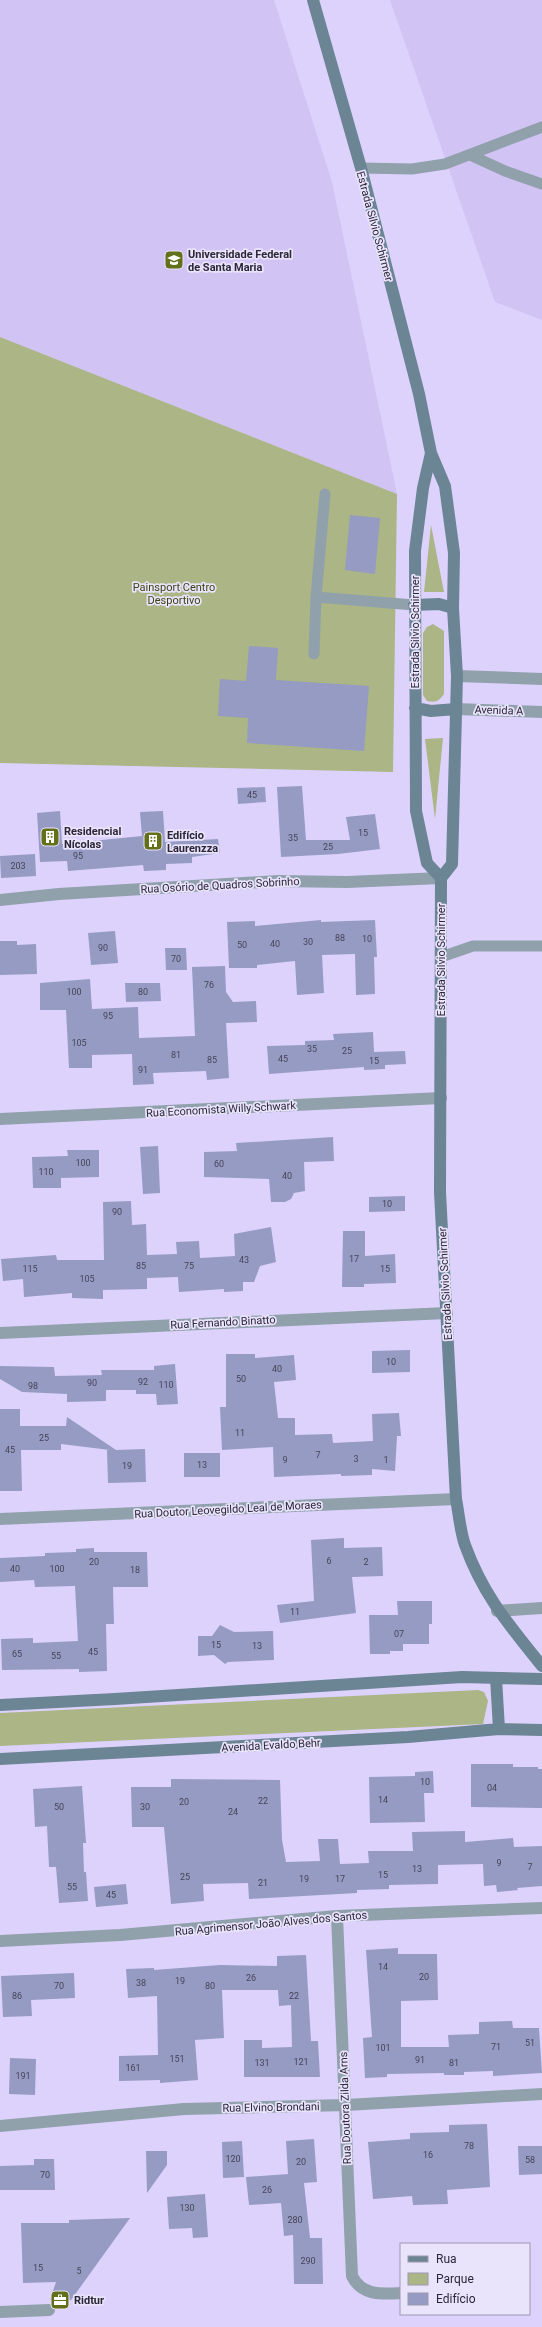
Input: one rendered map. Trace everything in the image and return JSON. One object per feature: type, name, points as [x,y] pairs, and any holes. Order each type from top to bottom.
[{"type":"street","name":"Estrada Silvio Schirmer","points":[[313,0],[361,168],[419,394],[431,453],[445,486],[454,553],[453,608],[457,676],[452,864],[441,878],[440,1192],[456,1499],[464,1543],[482,1585],[497,1611],[542,1666]]},
{"type":"street","name":"Estrada Silvio Schirmer","points":[[431,453],[423,488],[415,552],[414,605],[416,811],[426,863],[441,878]]},
{"type":"street","points":[[414,605],[439,604],[453,608]]},
{"type":"street","points":[[457,676],[542,679]]},
{"type":"street","points":[[415,708],[431,711],[456,709]]},
{"type":"street","name":"Avenida A","points":[[456,709],[542,712]]},
{"type":"street","name":"Rua Osório de Quadros Sobrinho","points":[[0,900],[59,894],[279,881],[347,882],[441,878]]},
{"type":"street","name":"Rua Economista Willy Schwark","points":[[0,1119],[441,1098]]},
{"type":"street","name":"Rua Fernando Binatto","points":[[0,1333],[447,1313]]},
{"type":"street","name":"Rua Doutor Leovegildo Leal de Moraes","points":[[0,1519],[456,1499]]},
{"type":"street","points":[[497,1611],[542,1608]]},
{"type":"street","points":[[0,1705],[115,1700],[462,1677],[542,1680]]},
{"type":"street","points":[[496,1678],[499,1729]]},
{"type":"street","name":"Avenida Evaldo Behr","points":[[0,1759],[400,1737],[499,1729],[542,1730]]},
{"type":"street","name":"Rua Agrimensor João Alves dos Santos","points":[[0,1941],[120,1935],[337,1916],[542,1908]]},
{"type":"street","name":"Rua Doutora Zilda Arns","points":[[337,1916],[352,2276],[355,2284],[368,2293],[400,2293]]},
{"type":"street","name":"Rua Elvino Brondani","points":[[0,2126],[184,2109],[346,2105],[542,2094]]},
{"type":"street","points":[[0,2312],[49,2310]]},
{"type":"lane","points":[[361,168],[412,169],[445,164],[470,156],[542,127]]},
{"type":"lane","points":[[470,156],[542,184]]},
{"type":"lane","points":[[314,654],[316,597],[325,494]]},
{"type":"lane","points":[[316,597],[414,605]]},
{"type":"lane","points":[[441,957],[473,946],[542,946]]},
{"type":"shaded area","name":"Universidade Federal de Santa Maria","points":[[0,0],[274,0],[332,182],[397,494],[0,337]]},
{"type":"shaded area","points":[[390,0],[542,0],[542,320],[495,302]]},
{"type":"green space","name":"Painsport Centro Desportivo","points":[[0,337],[397,494],[393,772],[0,763]]},
{"type":"green space","points":[[431,525],[444,592],[424,592]]},
{"type":"green space","points":[[433,624],[444,631],[444,694],[435,702],[427,701],[423,695],[423,633],[427,627]]},
{"type":"green space","points":[[443,738],[435,819],[425,739]]},
{"type":"green space","points":[[478,1690],[484,1692],[488,1701],[483,1724],[0,1746],[0,1713]]},
{"type":"building","points":[[350,515],[380,518],[375,574],[345,570]]},
{"type":"building","points":[[249,646],[278,648],[276,680],[369,686],[364,751],[247,743],[248,718],[218,716],[220,679],[246,681]]},
{"type":"building","points":[[302,786],[306,840],[350,840],[346,817],[375,814],[380,849],[338,854],[281,857],[277,787]]},
{"type":"building","points":[[265,787],[266,802],[238,804],[237,788]]},
{"type":"building","points":[[60,811],[62,844],[142,836],[140,812],[163,811],[165,842],[218,839],[220,853],[192,857],[192,863],[166,864],[166,870],[144,871],[143,865],[68,871],[67,861],[40,862],[37,813]]},
{"type":"building","points":[[35,854],[36,876],[1,878],[0,856]]},
{"type":"building","points":[[321,920],[321,922],[375,920],[377,957],[374,957],[375,994],[356,995],[355,954],[322,955],[324,993],[297,995],[295,961],[257,965],[257,968],[229,968],[227,922],[255,921],[255,926]]},
{"type":"building","points":[[115,931],[118,963],[91,965],[88,933]]},
{"type":"building","points":[[0,941],[17,941],[17,945],[36,944],[37,974],[0,975]]},
{"type":"building","points":[[165,948],[186,948],[187,970],[166,970]]},
{"type":"building","points":[[225,966],[226,992],[233,1002],[256,1001],[257,1022],[226,1023],[229,1078],[207,1080],[206,1071],[153,1073],[154,1084],[133,1085],[132,1054],[92,1055],[92,1068],[69,1068],[66,1010],[40,1010],[40,983],[90,979],[92,1009],[138,1007],[139,1038],[195,1036],[192,967]]},
{"type":"building","points":[[125,983],[160,983],[161,1001],[126,1002]]},
{"type":"building","points":[[373,1032],[374,1052],[405,1051],[406,1064],[385,1065],[385,1069],[364,1070],[364,1067],[269,1074],[267,1046],[305,1045],[305,1041],[334,1040],[333,1034]]},
{"type":"building","points":[[333,1137],[334,1161],[304,1162],[305,1191],[294,1193],[291,1199],[285,1202],[271,1202],[269,1179],[204,1177],[204,1152],[237,1151],[236,1143]]},
{"type":"building","points":[[158,1146],[160,1193],[143,1194],[140,1147]]},
{"type":"building","points":[[67,1150],[99,1150],[99,1177],[61,1178],[61,1188],[33,1188],[32,1157],[68,1156]]},
{"type":"building","points":[[405,1196],[405,1211],[369,1212],[369,1197]]},
{"type":"building","points":[[131,1201],[132,1225],[146,1224],[147,1255],[177,1254],[176,1242],[199,1241],[200,1258],[235,1256],[234,1234],[271,1227],[276,1262],[260,1266],[254,1282],[243,1282],[243,1291],[224,1292],[224,1289],[179,1292],[178,1277],[147,1278],[147,1289],[103,1290],[103,1299],[72,1298],[72,1293],[24,1297],[23,1279],[3,1281],[1,1259],[56,1255],[57,1260],[104,1260],[103,1202]]},
{"type":"building","points":[[343,1231],[365,1231],[365,1256],[395,1254],[396,1283],[364,1284],[364,1287],[342,1287]]},
{"type":"building","points":[[410,1350],[410,1372],[372,1373],[372,1351]]},
{"type":"building","points":[[226,1354],[255,1354],[255,1358],[294,1355],[296,1380],[274,1382],[278,1418],[295,1418],[295,1435],[332,1434],[333,1443],[373,1441],[372,1414],[399,1413],[401,1436],[397,1436],[395,1471],[372,1469],[372,1475],[341,1476],[341,1474],[274,1477],[273,1447],[222,1450],[220,1407],[226,1407]]},
{"type":"building","points":[[175,1364],[178,1404],[157,1405],[156,1394],[136,1394],[136,1390],[106,1390],[106,1401],[67,1402],[67,1394],[22,1392],[0,1379],[0,1366],[54,1367],[55,1376],[102,1375],[101,1370],[154,1370],[154,1366]]},
{"type":"building","points":[[0,1409],[20,1409],[20,1426],[66,1426],[67,1417],[116,1450],[145,1449],[146,1482],[108,1483],[107,1450],[110,1450],[61,1444],[61,1450],[21,1450],[22,1491],[0,1491]]},
{"type":"building","points":[[184,1453],[220,1453],[220,1477],[184,1477]]},
{"type":"building","points":[[344,1538],[344,1548],[382,1547],[383,1576],[352,1577],[356,1613],[280,1623],[277,1605],[314,1601],[311,1540]]},
{"type":"building","points":[[94,1548],[94,1552],[147,1552],[148,1587],[113,1587],[114,1624],[106,1624],[107,1671],[79,1672],[79,1669],[2,1670],[1,1639],[33,1638],[33,1643],[78,1641],[75,1586],[35,1587],[34,1580],[0,1582],[0,1558],[45,1556],[45,1553],[76,1552],[76,1549]]},
{"type":"building","points":[[397,1601],[432,1601],[432,1624],[429,1624],[429,1644],[403,1644],[403,1651],[390,1651],[390,1654],[370,1654],[369,1615],[398,1615]]},
{"type":"building","points":[[220,1625],[234,1632],[273,1631],[274,1660],[228,1662],[225,1664],[214,1655],[198,1656],[198,1636],[212,1636]]},
{"type":"building","points":[[471,1764],[513,1764],[513,1767],[538,1767],[538,1769],[542,1769],[542,1808],[471,1807]]},
{"type":"building","points":[[433,1771],[434,1793],[424,1793],[425,1822],[370,1823],[369,1777],[415,1776],[415,1772]]},
{"type":"building","points":[[171,1779],[280,1780],[282,1840],[286,1862],[320,1861],[318,1839],[338,1839],[340,1864],[369,1863],[368,1851],[413,1851],[412,1832],[465,1831],[465,1842],[513,1838],[514,1847],[542,1846],[542,1886],[517,1888],[518,1890],[497,1892],[496,1885],[484,1886],[483,1864],[438,1865],[438,1884],[389,1885],[389,1889],[357,1890],[357,1893],[249,1899],[248,1883],[203,1884],[204,1901],[171,1904],[164,1827],[132,1827],[131,1787],[171,1787]]},
{"type":"building","points":[[82,1786],[86,1843],[83,1843],[84,1872],[86,1872],[88,1901],[59,1903],[56,1867],[49,1867],[47,1826],[35,1827],[33,1789]]},
{"type":"building","points":[[126,1884],[128,1904],[96,1907],[94,1887]]},
{"type":"building","points":[[398,1948],[398,1954],[437,1954],[438,2000],[401,2001],[401,2047],[449,2047],[448,2035],[479,2034],[479,2022],[512,2021],[513,2028],[539,2028],[542,2073],[493,2076],[493,2071],[464,2072],[464,2075],[444,2075],[444,2073],[387,2074],[387,2077],[365,2078],[363,2038],[372,2037],[366,1950]]},
{"type":"building","points":[[306,1955],[311,2041],[318,2041],[320,2077],[244,2077],[244,2040],[262,2040],[262,2048],[292,2047],[291,2005],[279,2006],[278,1990],[222,1990],[224,2038],[195,2040],[198,2080],[160,2083],[160,2080],[119,2081],[119,2056],[158,2055],[157,1996],[128,1998],[126,1969],[154,1968],[154,1970],[220,1965],[277,1966],[277,1956]]},
{"type":"building","points":[[74,1973],[75,1998],[31,2000],[32,2016],[3,2017],[1,1976]]},
{"type":"building","points":[[10,2058],[36,2059],[35,2095],[9,2094]]},
{"type":"building","points":[[487,2124],[490,2187],[447,2190],[448,2204],[413,2205],[412,2196],[373,2199],[368,2142],[410,2139],[410,2133],[449,2132],[449,2125]]},
{"type":"building","points":[[314,2139],[317,2182],[304,2183],[310,2238],[322,2238],[323,2284],[294,2284],[293,2235],[284,2236],[281,2203],[249,2205],[246,2177],[288,2174],[286,2141]]},
{"type":"building","points":[[242,2141],[244,2177],[223,2178],[222,2142]]},
{"type":"building","points":[[518,2146],[542,2146],[542,2174],[519,2175]]},
{"type":"building","points":[[146,2151],[167,2151],[167,2165],[147,2193]]},
{"type":"building","points":[[34,2159],[54,2159],[55,2190],[0,2190],[0,2166],[34,2165]]},
{"type":"building","points":[[205,2194],[208,2237],[193,2238],[192,2228],[169,2229],[167,2197]]},
{"type":"building","points":[[130,2218],[71,2300],[50,2300],[56,2282],[23,2283],[21,2223],[69,2223],[69,2220]]},
{"type":"place","name":"Universidade Federal de Santa Maria","points":[[174,260]]},
{"type":"place","name":"Residencial Nícolas","points":[[50,837]]},
{"type":"place","name":"Edifício Laurenzza","points":[[153,841]]},
{"type":"place","name":"Ridtur","points":[[60,2300]]}]
